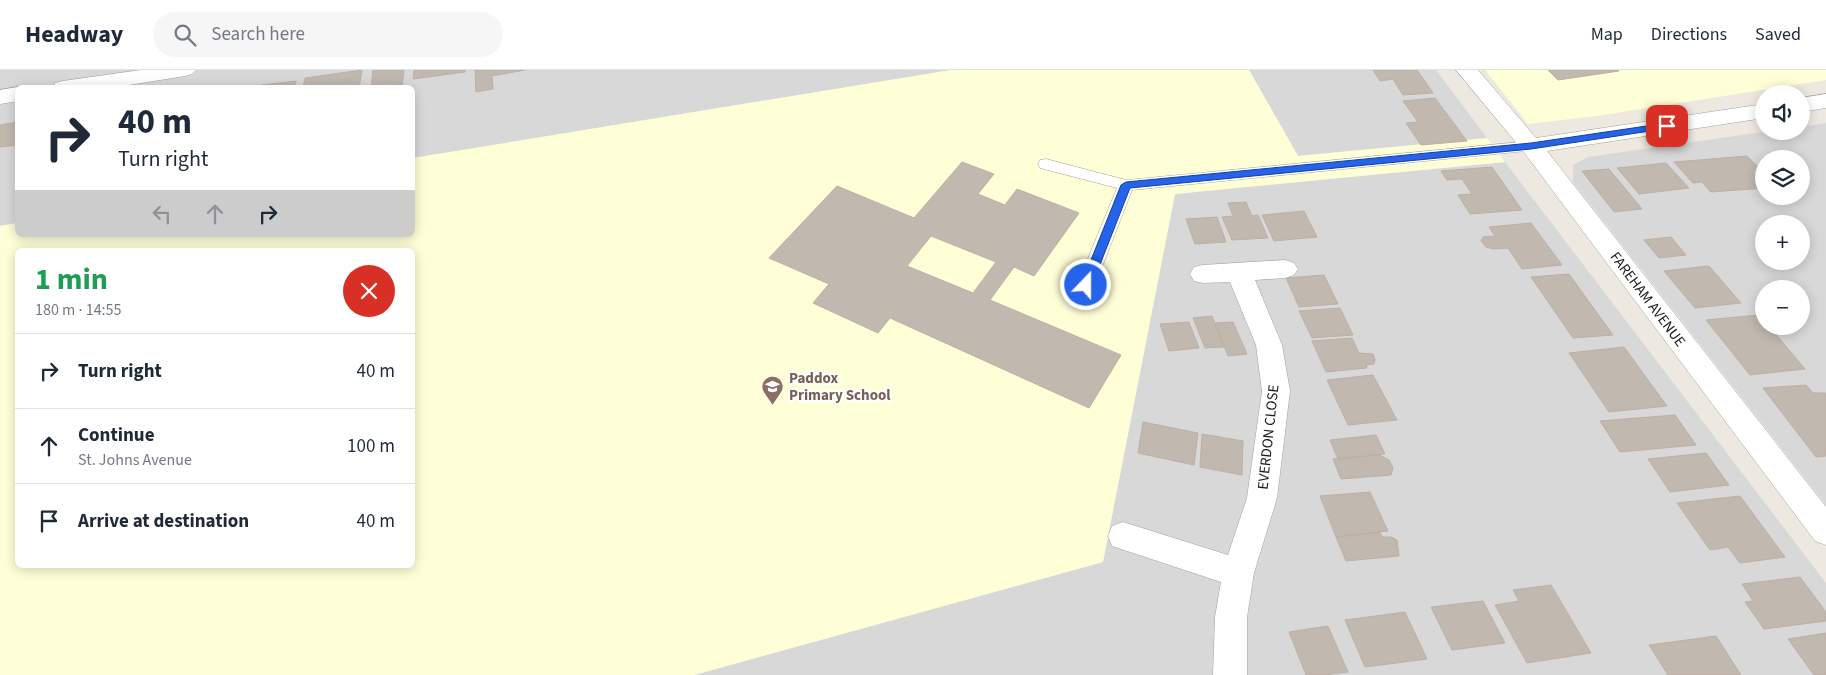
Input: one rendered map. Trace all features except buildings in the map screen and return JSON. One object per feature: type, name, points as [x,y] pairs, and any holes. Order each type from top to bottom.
[{"type":"street","points":[[84,85],[185,70]]},
{"type":"street","name":"FAREHAM AVENUE","points":[[1468,70],[1531,146],[1826,531]]},
{"type":"street","points":[[0,97],[15,94]]},
{"type":"street","points":[[1810,104],[1826,101]]},
{"type":"street","points":[[1531,146],[1755,111]]},
{"type":"street","points":[[1203,274],[1285,269]]},
{"type":"street","name":"EVERDON CLOSE","points":[[1230,675],[1231,617],[1238,573],[1262,498],[1276,391],[1269,345],[1239,273]]},
{"type":"street","points":[[1123,536],[1238,573]]},
{"type":"lane","points":[[1046,164],[1126,185],[1531,146]]},
{"type":"lane","points":[[1086,285],[1126,185]]},
{"type":"shaded area","points":[[0,70],[951,70],[415,158],[415,85],[15,85],[15,223],[0,226]]},
{"type":"shaded area","name":"Paddox Primary School","points":[[951,70],[1249,70],[1298,156],[1487,138],[1505,162],[1175,194],[1103,562],[694,675],[0,675],[0,226],[15,223],[15,237],[415,237],[415,158]]},
{"type":"shaded area","points":[[1249,70],[1436,70],[1487,138],[1298,156]]},
{"type":"shaded area","points":[[1485,70],[1826,70],[1826,80],[1794,85],[1755,85],[1755,91],[1597,116],[1528,124]]},
{"type":"shaded area","points":[[1826,123],[1826,505],[1573,182],[1573,165],[1588,157],[1755,133],[1755,140],[1810,140],[1810,126]]},
{"type":"shaded area","points":[[1505,162],[1826,583],[1826,675],[694,675],[1103,562],[1175,194]]},
{"type":"place","name":"Paddox Primary School","points":[[773,406]]},
{"type":"route","points":[[1086,285],[1126,185],[1531,146],[1667,126]]}]
